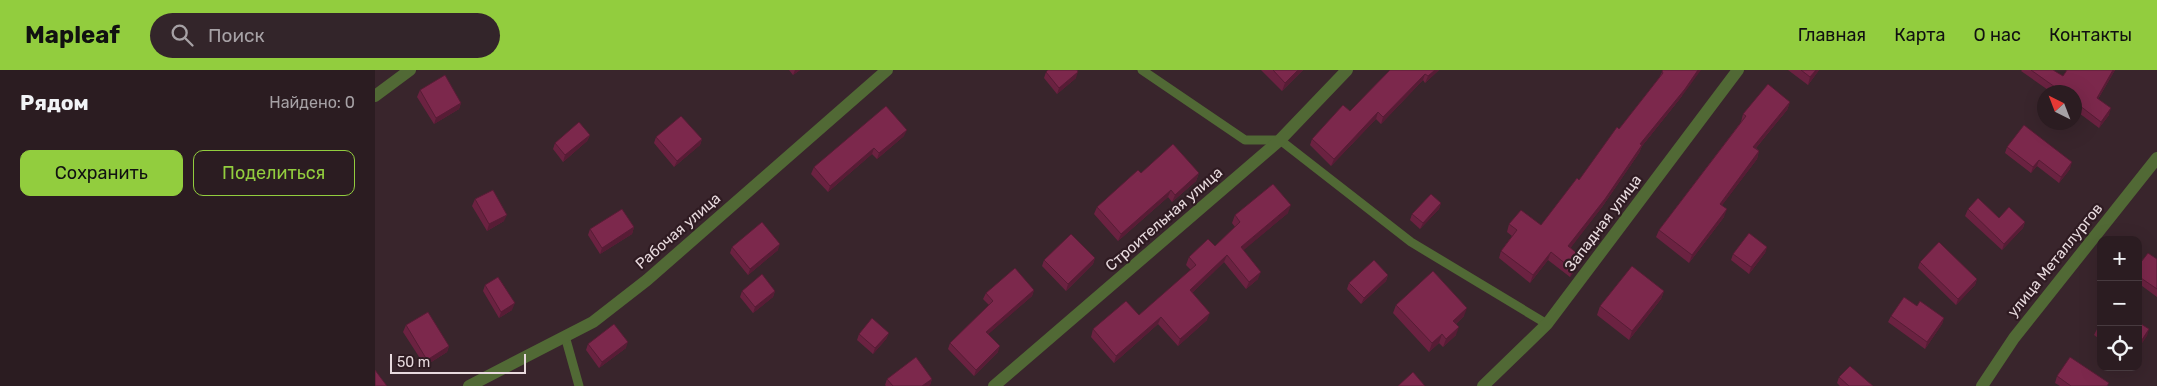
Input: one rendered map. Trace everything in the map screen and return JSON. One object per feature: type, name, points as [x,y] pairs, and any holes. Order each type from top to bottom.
[{"type":"street","points":[[375,96],[409,70]]},
{"type":"street","name":"Рабочая улица","points":[[469,386],[593,322],[647,280],[887,70]]},
{"type":"street","name":"Строительная улица","points":[[994,386],[1280,140],[1347,70]]},
{"type":"street","name":"Западная улица","points":[[1483,386],[1547,324],[1738,70]]},
{"type":"street","name":"улица Металлургов","points":[[1982,386],[2013,338],[2157,158]]},
{"type":"lane","points":[[1142,70],[1245,140],[1280,140],[1411,242],[1547,324]]},
{"type":"lane","points":[[565,336],[579,386]]},
{"type":"building","points":[[1048,70],[1077,70],[1078,72],[1059,88],[1046,72]]},
{"type":"building","points":[[1273,70],[1298,70],[1285,83]]},
{"type":"building","points":[[1390,70],[1435,70],[1428,76],[1425,74],[1383,117],[1378,112],[1334,159],[1312,139],[1343,105],[1350,111]]},
{"type":"building","points":[[1663,70],[1698,70],[1640,144],[1642,145],[1605,199],[1568,246],[1582,257],[1572,269],[1551,252],[1533,275],[1501,251],[1517,230],[1509,224],[1521,210],[1541,225],[1577,178],[1579,180],[1617,127],[1619,129],[1663,73]]},
{"type":"building","points":[[1801,70],[1816,70],[1810,77]]},
{"type":"building","points":[[2031,70],[2053,70],[2063,76],[2067,70],[2113,70],[2097,98],[2111,108],[2101,122],[2082,107],[2082,85],[2052,85]]},
{"type":"building","points":[[445,75],[461,103],[436,118],[420,90]]},
{"type":"building","points":[[1768,84],[1790,102],[1753,147],[1759,151],[1720,204],[1727,209],[1692,255],[1659,230],[1746,116],[1743,114]]},
{"type":"building","points":[[886,106],[907,130],[879,153],[874,148],[830,186],[814,167]]},
{"type":"building","points":[[681,116],[702,139],[677,161],[656,137]]},
{"type":"building","points":[[579,122],[590,135],[565,155],[555,143]]},
{"type":"building","points":[[2024,125],[2072,162],[2061,177],[2039,160],[2033,167],[2007,147]]},
{"type":"building","points":[[1173,144],[1199,173],[1175,195],[1171,190],[1121,234],[1097,207],[1138,170],[1141,173]]},
{"type":"building","points":[[1273,184],[1291,205],[1241,247],[1261,272],[1249,282],[1227,255],[1190,290],[1210,313],[1180,339],[1161,317],[1116,356],[1093,329],[1126,301],[1139,315],[1196,265],[1189,257],[1208,239],[1215,246],[1240,222],[1235,215]]},
{"type":"building","points":[[493,190],[507,215],[489,224],[475,199]]},
{"type":"building","points":[[1431,194],[1441,203],[1423,223],[1412,214]]},
{"type":"building","points":[[1978,198],[1999,218],[2009,207],[2025,222],[2004,244],[1968,209]]},
{"type":"building","points":[[622,209],[634,227],[602,248],[590,229]]},
{"type":"building","points":[[762,222],[780,244],[750,269],[732,247]]},
{"type":"building","points":[[1749,233],[1767,247],[1751,267],[1733,254]]},
{"type":"building","points":[[1071,234],[1095,258],[1068,284],[1044,260]]},
{"type":"building","points":[[1939,242],[1977,279],[1958,299],[1920,262]]},
{"type":"building","points":[[2148,253],[2157,259],[2157,289],[2142,279],[2142,261]]},
{"type":"building","points":[[1374,260],[1388,275],[1364,298],[1349,283]]},
{"type":"building","points":[[1632,266],[1664,291],[1632,331],[1600,306]]},
{"type":"building","points":[[1015,268],[1034,290],[986,332],[1000,346],[976,370],[950,343],[993,301],[986,293]]},
{"type":"building","points":[[1433,271],[1467,308],[1453,321],[1459,327],[1446,339],[1442,334],[1432,343],[1396,305]]},
{"type":"building","points":[[762,274],[775,291],[755,307],[742,291]]},
{"type":"building","points":[[498,277],[515,303],[501,312],[485,285]]},
{"type":"building","points":[[1904,297],[1917,306],[1920,301],[1944,318],[1927,342],[1891,316]]},
{"type":"building","points":[[428,312],[449,346],[427,360],[406,325]]},
{"type":"building","points":[[872,318],[889,333],[875,348],[859,334]]},
{"type":"building","points":[[614,324],[628,342],[602,362],[588,344]]},
{"type":"building","points":[[2142,325],[2149,329],[2142,340]]},
{"type":"building","points":[[916,357],[932,379],[922,386],[893,386],[887,379]]},
{"type":"building","points":[[2070,357],[2109,383],[2107,386],[2071,386],[2057,376]]},
{"type":"building","points":[[1850,366],[1873,386],[1849,386],[1839,377]]},
{"type":"building","points":[[375,370],[387,386],[375,386]]},
{"type":"building","points":[[1413,372],[1425,386],[1398,386]]}]
